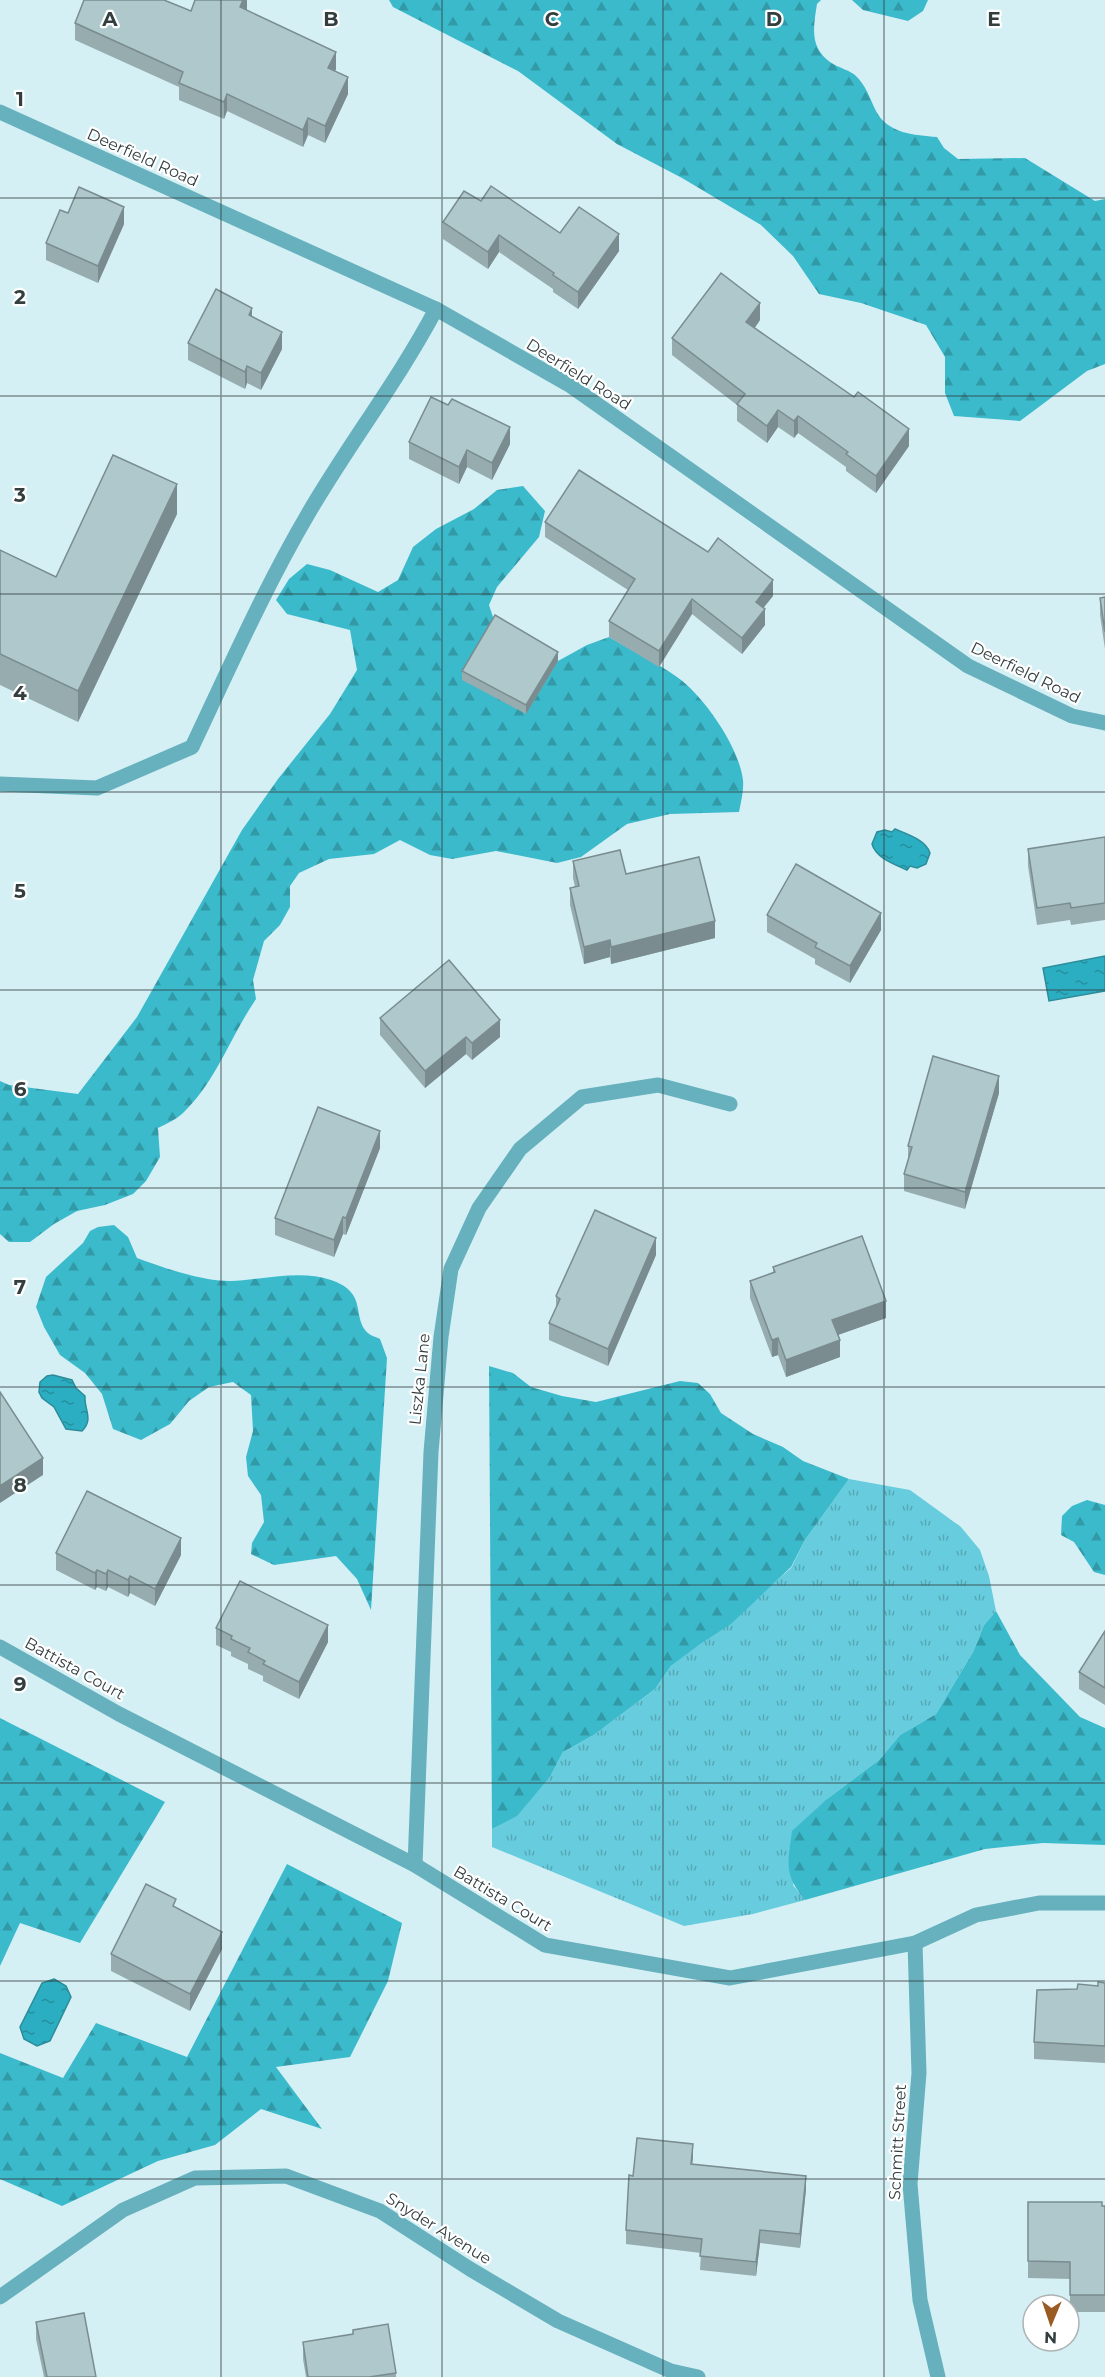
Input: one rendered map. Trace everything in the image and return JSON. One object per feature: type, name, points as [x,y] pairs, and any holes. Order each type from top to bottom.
[{"type":"street","name":"Deerfield Road","points":[[0,112],[436,309],[572,386],[968,666],[1072,716],[1105,723]]},
{"type":"street","points":[[0,784],[97,788],[192,747],[266,590],[309,513],[414,351],[436,309]]},
{"type":"street","name":"Liszka Lane","points":[[415,1865],[430,1452],[441,1337],[451,1269],[478,1208],[520,1149],[582,1097],[658,1085],[730,1104]]},
{"type":"street","name":"Battista Court","points":[[0,1647],[119,1714],[415,1865],[545,1945],[730,1978],[915,1943],[976,1915],[1039,1903],[1105,1903]]},
{"type":"street","name":"Schmitt Street","points":[[915,1943],[919,2073],[910,2184],[920,2300],[938,2377]]},
{"type":"street","name":"Snyder Avenue","points":[[2,2291],[123,2210],[195,2178],[286,2176],[380,2211],[470,2269],[558,2321],[671,2371],[698,2377]]},
{"type":"green space","points":[[389,0],[821,0],[817,4],[814,30],[821,53],[835,65],[859,79],[881,119],[895,129],[937,137],[944,148],[958,159],[1025,158],[1095,201],[1105,199],[1105,364],[1087,371],[1020,421],[954,416],[945,393],[945,357],[926,325],[861,303],[819,294],[793,256],[761,225],[682,178],[617,144],[518,71],[393,7]]},
{"type":"green space","points":[[852,0],[928,0],[923,11],[908,21],[863,10]]},
{"type":"green space","points":[[523,486],[545,511],[539,537],[497,587],[489,605],[495,623],[558,661],[587,645],[609,637],[677,677],[709,709],[735,753],[743,780],[739,812],[670,814],[627,824],[581,857],[557,863],[496,851],[452,859],[430,855],[400,840],[374,854],[329,859],[299,873],[290,886],[290,907],[280,925],[264,941],[253,980],[256,999],[204,1088],[182,1114],[158,1128],[160,1157],[146,1181],[133,1194],[105,1205],[77,1211],[54,1224],[30,1242],[9,1242],[0,1234],[0,1081],[9,1085],[78,1094],[137,1017],[242,830],[278,779],[330,714],[357,670],[350,630],[287,614],[276,600],[289,579],[307,564],[330,570],[378,592],[398,580],[413,547],[436,529],[474,509],[497,490]]},
{"type":"green space","points":[[114,1225],[128,1237],[137,1258],[159,1266],[207,1279],[230,1281],[307,1275],[343,1285],[355,1298],[363,1327],[369,1334],[380,1339],[387,1358],[371,1610],[357,1579],[336,1556],[274,1565],[251,1554],[252,1543],[264,1522],[261,1495],[248,1476],[246,1457],[253,1431],[251,1395],[233,1382],[209,1387],[189,1401],[170,1424],[141,1440],[113,1429],[102,1394],[85,1373],[60,1355],[36,1307],[46,1277],[83,1243],[90,1231],[98,1227]]},
{"type":"green space","points":[[489,1366],[513,1373],[531,1387],[596,1402],[680,1381],[698,1383],[710,1394],[721,1413],[753,1434],[783,1447],[803,1461],[849,1479],[805,1540],[791,1567],[731,1624],[671,1666],[655,1689],[594,1735],[563,1752],[550,1777],[517,1816],[492,1829]]},
{"type":"green space","points":[[849,1479],[910,1490],[961,1527],[980,1550],[989,1576],[996,1611],[984,1625],[973,1652],[936,1714],[900,1735],[879,1760],[827,1799],[793,1885],[805,1900],[753,1914],[684,1926],[492,1847],[492,1829],[517,1815],[550,1777],[563,1752],[594,1735],[655,1689],[671,1666],[791,1568],[805,1540]]},
{"type":"green space","points":[[1087,1500],[1105,1505],[1105,1575],[1094,1572],[1074,1542],[1061,1535],[1062,1516],[1072,1506]]},
{"type":"green space","points":[[996,1611],[1020,1655],[1080,1717],[1105,1728],[1105,1845],[1043,1843],[985,1849],[805,1900],[790,1875],[789,1852],[792,1831],[827,1799],[879,1760],[900,1735],[936,1714],[973,1652],[984,1625]]},
{"type":"green space","points":[[0,1718],[165,1802],[80,1943],[20,1923],[0,1966]]},
{"type":"green space","points":[[287,1864],[402,1923],[388,1981],[350,2057],[276,2067],[322,2129],[261,2109],[215,2145],[158,2161],[62,2206],[0,2179],[0,2053],[63,2078],[96,2023],[187,2057]]},
{"type":"water","points":[[895,829],[925,844],[930,853],[926,864],[917,868],[910,866],[907,870],[877,853],[872,844],[877,832],[885,830],[892,832]]},
{"type":"water","points":[[1105,956],[1105,991],[1049,1001],[1043,968]]},
{"type":"water","points":[[53,1375],[72,1380],[76,1388],[85,1396],[88,1418],[86,1427],[82,1431],[66,1429],[54,1407],[42,1398],[39,1392],[40,1382],[47,1376]]},
{"type":"water","points":[[54,1979],[66,1986],[71,1997],[50,2041],[37,2046],[24,2039],[20,2027],[42,1983]]},
{"type":"building","points":[[84,0],[164,0],[191,11],[195,0],[243,0],[240,7],[336,52],[328,68],[348,77],[325,126],[308,118],[303,130],[227,94],[224,102],[179,83],[183,72],[75,23]]},
{"type":"building","points":[[491,186],[560,233],[579,207],[619,234],[578,292],[499,235],[488,252],[443,222],[464,191],[481,201]]},
{"type":"building","points":[[79,187],[124,207],[98,266],[46,243],[60,210],[68,213]]},
{"type":"building","points":[[721,273],[760,303],[746,322],[854,397],[858,392],[909,429],[876,476],[846,454],[848,452],[798,416],[794,421],[778,410],[767,426],[737,404],[745,394],[672,338]]},
{"type":"building","points":[[216,289],[252,308],[249,315],[282,332],[261,373],[247,366],[245,372],[188,343]]},
{"type":"building","points":[[431,397],[448,405],[452,399],[510,427],[492,463],[467,450],[459,467],[409,442]]},
{"type":"building","points":[[113,455],[177,484],[78,691],[0,654],[0,550],[56,577]]},
{"type":"building","points":[[579,470],[708,552],[718,538],[773,580],[756,602],[765,609],[742,638],[692,599],[659,651],[609,621],[635,579],[545,522]]},
{"type":"building","points":[[1105,597],[1105,632],[1100,598]]},
{"type":"building","points":[[495,615],[558,652],[526,705],[462,671]]},
{"type":"building","points":[[1105,837],[1105,903],[1071,908],[1070,903],[1037,908],[1028,849]]},
{"type":"building","points":[[620,850],[626,874],[699,857],[715,921],[611,947],[610,940],[584,947],[570,888],[579,886],[573,861]]},
{"type":"building","points":[[796,864],[881,913],[850,966],[815,947],[817,943],[767,915]]},
{"type":"building","points":[[449,960],[500,1020],[472,1043],[466,1037],[425,1071],[380,1018]]},
{"type":"building","points":[[933,1056],[999,1076],[965,1192],[904,1174],[912,1147],[908,1146]]},
{"type":"building","points":[[318,1107],[380,1131],[346,1218],[343,1217],[334,1240],[275,1218]]},
{"type":"building","points":[[595,1210],[656,1238],[608,1349],[549,1323],[560,1299],[556,1296]]},
{"type":"building","points":[[862,1236],[886,1301],[832,1320],[840,1340],[786,1360],[778,1338],[772,1340],[750,1281],[775,1272],[773,1267]]},
{"type":"building","points":[[0,1392],[43,1458],[0,1486]]},
{"type":"building","points":[[87,1491],[181,1538],[155,1589],[130,1576],[128,1580],[108,1570],[106,1574],[97,1570],[95,1573],[56,1553]]},
{"type":"building","points":[[240,1581],[328,1625],[299,1682],[263,1664],[265,1661],[248,1652],[250,1648],[231,1639],[232,1636],[216,1628]]},
{"type":"building","points":[[1105,1631],[1105,1688],[1079,1672]]},
{"type":"building","points":[[146,1884],[176,1899],[173,1906],[222,1932],[190,1994],[111,1954]]},
{"type":"building","points":[[1098,1982],[1105,1983],[1105,2046],[1034,2042],[1037,1990],[1077,1989],[1078,1984],[1098,1986]]},
{"type":"building","points":[[637,2138],[693,2144],[691,2164],[806,2176],[800,2234],[760,2230],[756,2262],[700,2256],[702,2239],[626,2230],[629,2175],[633,2176]]},
{"type":"building","points":[[1028,2202],[1102,2202],[1102,2206],[1105,2206],[1105,2295],[1070,2293],[1070,2262],[1028,2261]]},
{"type":"building","points":[[84,2313],[96,2377],[47,2377],[36,2322]]},
{"type":"building","points":[[388,2324],[396,2373],[369,2377],[308,2377],[303,2342],[353,2334],[353,2330]]}]
